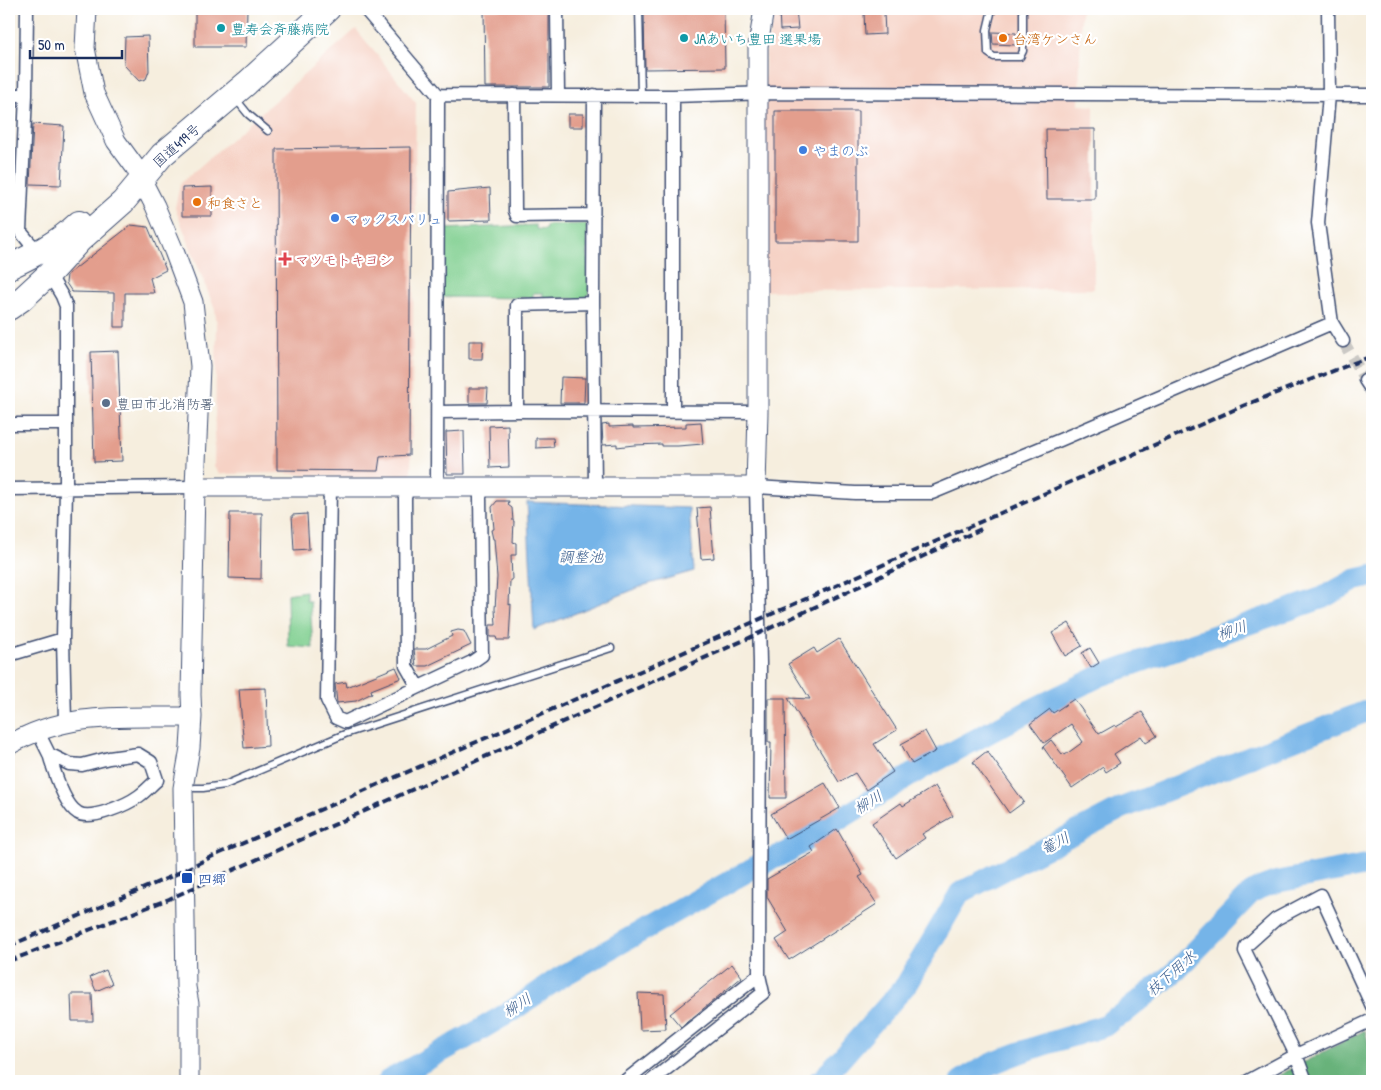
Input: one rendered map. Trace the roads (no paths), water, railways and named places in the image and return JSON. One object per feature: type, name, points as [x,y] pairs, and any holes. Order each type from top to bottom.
[{"type":"highway","name":"国道419号","points":[[9,308],[22,299],[49,274],[80,240],[122,202],[138,173],[152,155],[236,82],[315,9]]},
{"type":"highway","name":"国道419号","points":[[9,267],[65,237],[114,190],[162,155],[233,95],[328,9]]},
{"type":"street","points":[[27,9],[26,95],[20,231],[40,252]]},
{"type":"street","points":[[87,9],[85,48],[94,93],[116,141],[138,173],[174,250],[193,302],[200,366],[195,487],[192,717],[190,748],[183,788],[186,987],[190,1004]]},
{"type":"street","points":[[365,9],[438,95],[437,487]]},
{"type":"street","points":[[557,9],[558,95]]},
{"type":"street","points":[[651,1081],[763,993],[759,975],[760,582],[756,487],[758,412],[758,46],[764,9]]},
{"type":"street","points":[[1328,9],[1329,95],[1318,222],[1332,323],[1342,341]]},
{"type":"street","points":[[438,95],[673,96],[758,93],[1372,95]]},
{"type":"street","points":[[9,95],[26,95]]},
{"type":"street","points":[[514,95],[515,211],[517,216],[593,216]]},
{"type":"street","points":[[594,96],[593,303],[595,487]]},
{"type":"street","points":[[673,96],[673,411]]},
{"type":"street","points":[[49,274],[66,306],[66,488],[63,638],[65,722]]},
{"type":"street","points":[[517,411],[517,305],[593,303]]},
{"type":"street","points":[[9,489],[330,486],[756,487],[855,493],[932,493],[1069,437],[1332,323]]},
{"type":"street","points":[[438,412],[758,412]]},
{"type":"street","points":[[9,424],[65,424]]},
{"type":"street","points":[[330,486],[327,700],[336,718],[345,722],[472,662],[482,655],[480,497],[483,487]]},
{"type":"street","points":[[408,487],[405,498],[406,666],[418,687]]},
{"type":"street","points":[[9,654],[63,638]]},
{"type":"street","points":[[9,745],[65,722],[105,717],[192,717]]},
{"type":"street","points":[[38,732],[50,754],[53,771],[65,796],[75,811],[80,814],[98,814],[114,808],[138,797],[157,780],[151,762],[138,754],[109,758],[82,765],[69,764],[50,754]]},
{"type":"street","points":[[190,748],[196,771],[195,988],[190,1004],[188,1054],[190,1072]]},
{"type":"street","points":[[1306,1081],[1296,1055],[1245,951],[1246,946],[1276,919],[1321,895],[1372,1006]]},
{"type":"street","points":[[625,1081],[759,975]]},
{"type":"street","points":[[1248,1081],[1296,1055],[1372,1020]]},
{"type":"lane","points":[[639,9],[641,95]]},
{"type":"lane","points":[[992,9],[987,30],[988,53],[994,56],[1020,57],[1023,51],[1023,9]]},
{"type":"lane","points":[[233,95],[248,114],[268,131]]},
{"type":"lane","points":[[195,788],[225,785],[345,734],[611,648]]},
{"type":"water","name":"調整池","points":[[527,502],[689,508],[694,571],[645,585],[534,630]]},
{"type":"waterway","name":"柳川","points":[[388,1081],[513,1010],[559,978],[755,867],[787,852],[921,769],[1031,710],[1102,675],[1322,598],[1355,580],[1372,576]]},
{"type":"waterway","name":"篭川","points":[[819,1081],[822,1080],[906,985],[960,893],[1122,808],[1372,709]]},
{"type":"waterway","name":"枝下用水","points":[[961,1081],[977,1071],[1012,1056],[1106,1025],[1123,1014],[1177,970],[1251,893],[1260,888],[1276,882],[1372,864]]},
{"type":"tunnel","points":[[1343,341],[1365,380]]},
{"type":"railway","points":[[9,946],[749,624],[1245,405],[1372,356]]},
{"type":"railway","points":[[9,961],[169,899],[749,638],[981,529]]},
{"type":"place","name":"豊寿会斉藤病院","points":[[221,28]]},
{"type":"place","name":"JAあいち豊田 選果場","points":[[684,38]]},
{"type":"place","name":"台湾ケンさん","points":[[1003,38]]},
{"type":"place","name":"やまのぶ","points":[[803,150]]},
{"type":"place","name":"和食さと","points":[[197,202]]},
{"type":"place","name":"マックスバリュ","points":[[335,218]]},
{"type":"place","name":"マツモトキヨシ","points":[[285,259]]},
{"type":"place","name":"豊田市北消防署","points":[[106,403]]},
{"type":"place","name":"四郷","points":[[187,878]]}]
